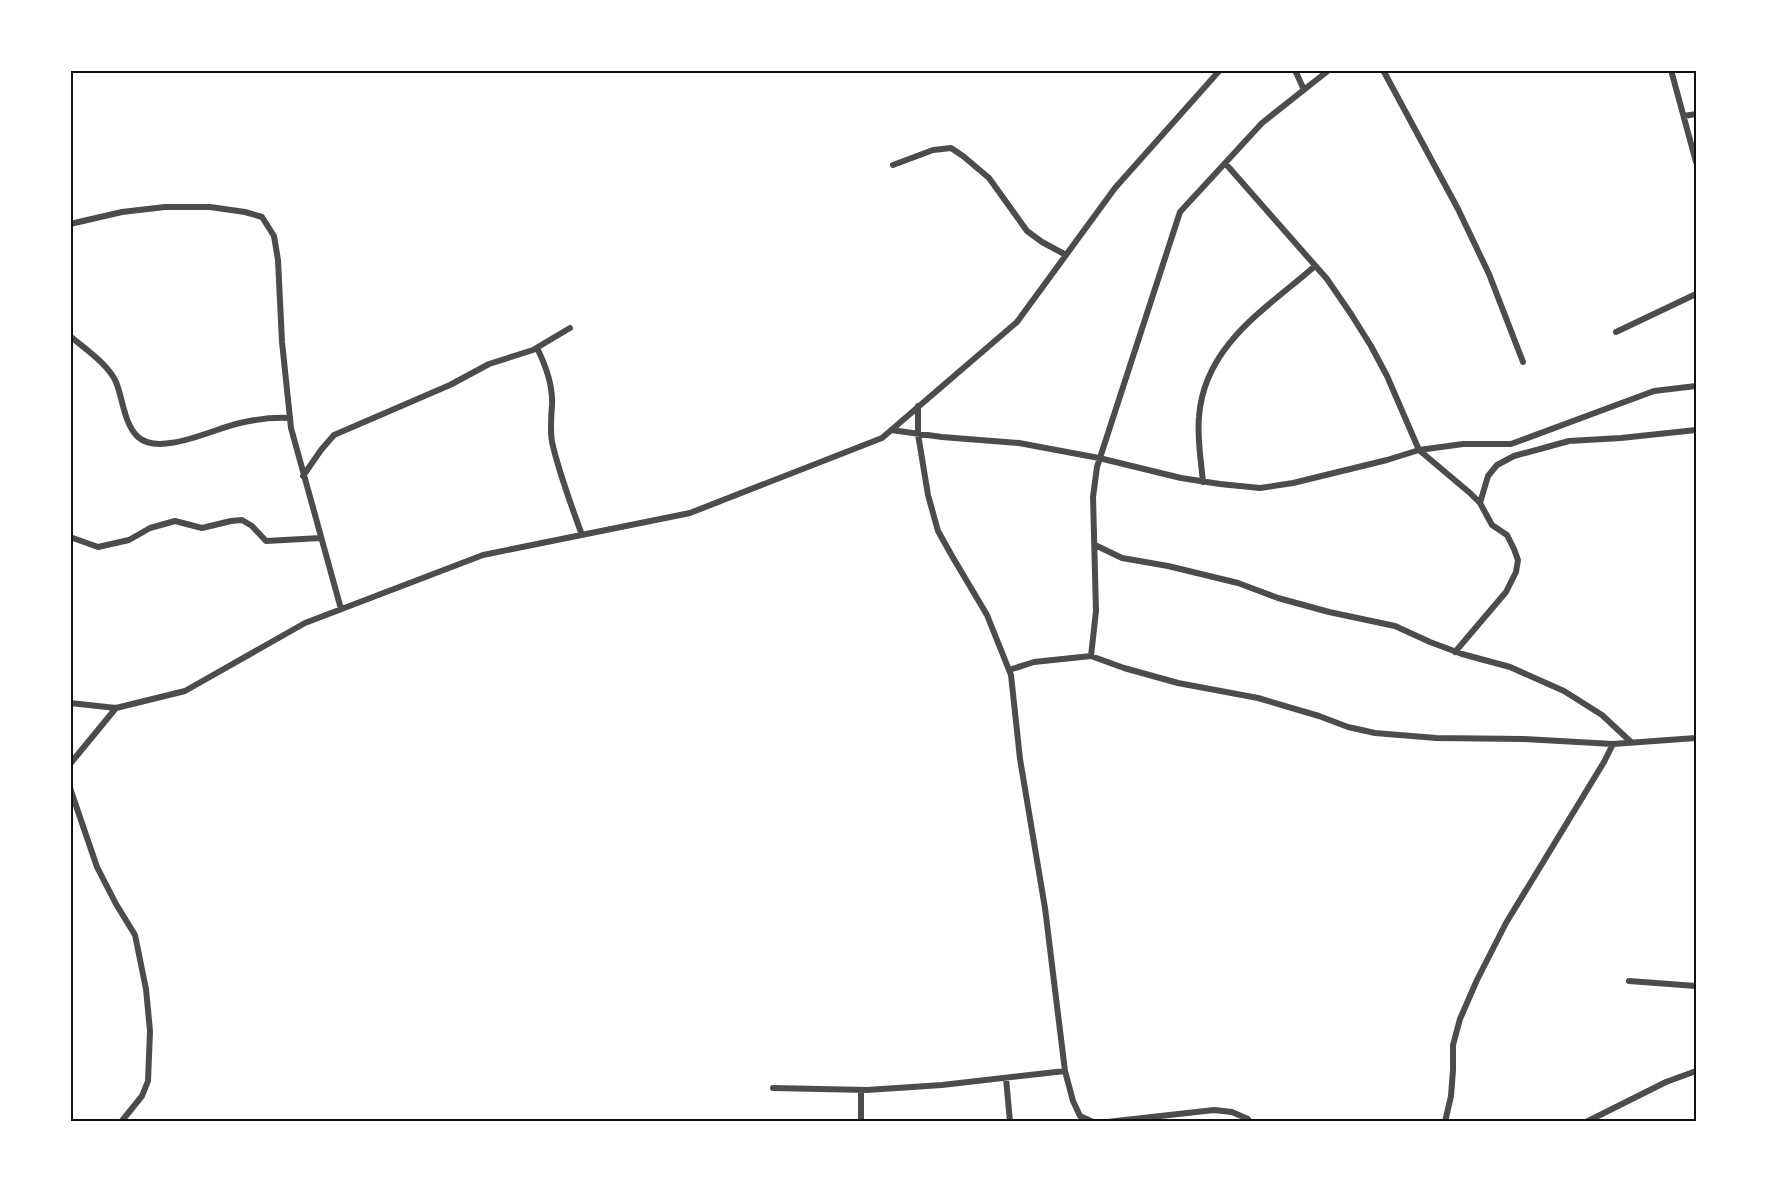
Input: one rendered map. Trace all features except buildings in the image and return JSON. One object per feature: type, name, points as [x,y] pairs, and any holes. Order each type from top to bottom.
[{"type":"street","points":[[70,703],[116,708],[185,691],[305,623],[483,555],[690,513],[882,438],[1017,322],[1114,188],[1220,70]]},
{"type":"street","points":[[1295,70],[1304,90]]},
{"type":"street","points":[[1091,656],[1096,611],[1093,497],[1096,466],[1180,212],[1262,123],[1329,70]]},
{"type":"street","points":[[1383,70],[1458,209],[1489,274],[1523,362]]},
{"type":"street","points":[[1671,70],[1696,162]]},
{"type":"street","points":[[1684,116],[1696,114]]},
{"type":"street","points":[[892,165],[933,150],[951,148],[989,178],[1027,231],[1066,255]]},
{"type":"street","points":[[1225,163],[1327,279],[1371,346],[1387,376],[1419,450],[1461,484],[1480,503],[1492,525],[1507,536],[1514,549],[1518,560],[1516,572],[1506,592],[1455,652]]},
{"type":"street","points":[[70,224],[122,212],[165,207],[210,207],[245,212],[262,218],[274,236],[278,260],[283,352],[290,418],[303,476],[341,609]]},
{"type":"street","points":[[1203,482],[1199,418],[1203,395],[1222,352],[1253,317],[1315,266]]},
{"type":"street","points":[[1616,332],[1696,294]]},
{"type":"street","points":[[303,476],[334,435],[450,385],[489,364],[537,348],[570,328]]},
{"type":"street","points":[[70,336],[103,365],[115,380],[131,426],[139,438],[150,443],[177,442],[238,423],[274,417],[290,418]]},
{"type":"street","points":[[537,348],[546,365],[550,383],[552,442],[582,535]]},
{"type":"street","points":[[891,430],[1019,443],[1099,458],[1203,482],[1260,488],[1293,483],[1388,460],[1419,450],[1463,444],[1511,444],[1654,391],[1696,386]]},
{"type":"street","points":[[918,406],[918,434],[928,495],[938,531],[987,615],[1009,670],[1020,759],[1045,908],[1065,1071],[1073,1101],[1080,1116],[1093,1122]]},
{"type":"street","points":[[1480,503],[1488,476],[1497,465],[1514,456],[1569,441],[1696,430]]},
{"type":"street","points":[[70,537],[98,547],[129,540],[150,528],[175,521],[202,528],[242,520],[252,526],[266,541],[321,538]]},
{"type":"street","points":[[1095,545],[1122,558],[1168,566],[1238,583],[1278,598],[1395,626],[1455,652],[1510,666],[1564,691],[1602,715],[1631,742]]},
{"type":"street","points":[[1009,670],[1034,662],[1091,656],[1178,683],[1258,698],[1348,727],[1375,733],[1436,738],[1523,739],[1613,744],[1696,738]]},
{"type":"street","points":[[70,764],[116,708]]},
{"type":"street","points":[[1445,1122],[1451,1096],[1453,1045],[1460,1019],[1477,980],[1506,923],[1613,744]]},
{"type":"street","points":[[70,788],[97,867],[135,935],[146,989],[150,1031],[148,1081],[142,1096],[121,1122]]},
{"type":"street","points":[[1629,981],[1696,986]]},
{"type":"street","points":[[773,1088],[861,1090],[942,1085],[1065,1071]]},
{"type":"street","points":[[1586,1122],[1665,1082],[1696,1071]]},
{"type":"street","points":[[1006,1078],[1010,1122]]},
{"type":"street","points":[[861,1090],[861,1122]]},
{"type":"street","points":[[1107,1122],[1214,1110],[1232,1112],[1248,1119],[1249,1122]]}]
